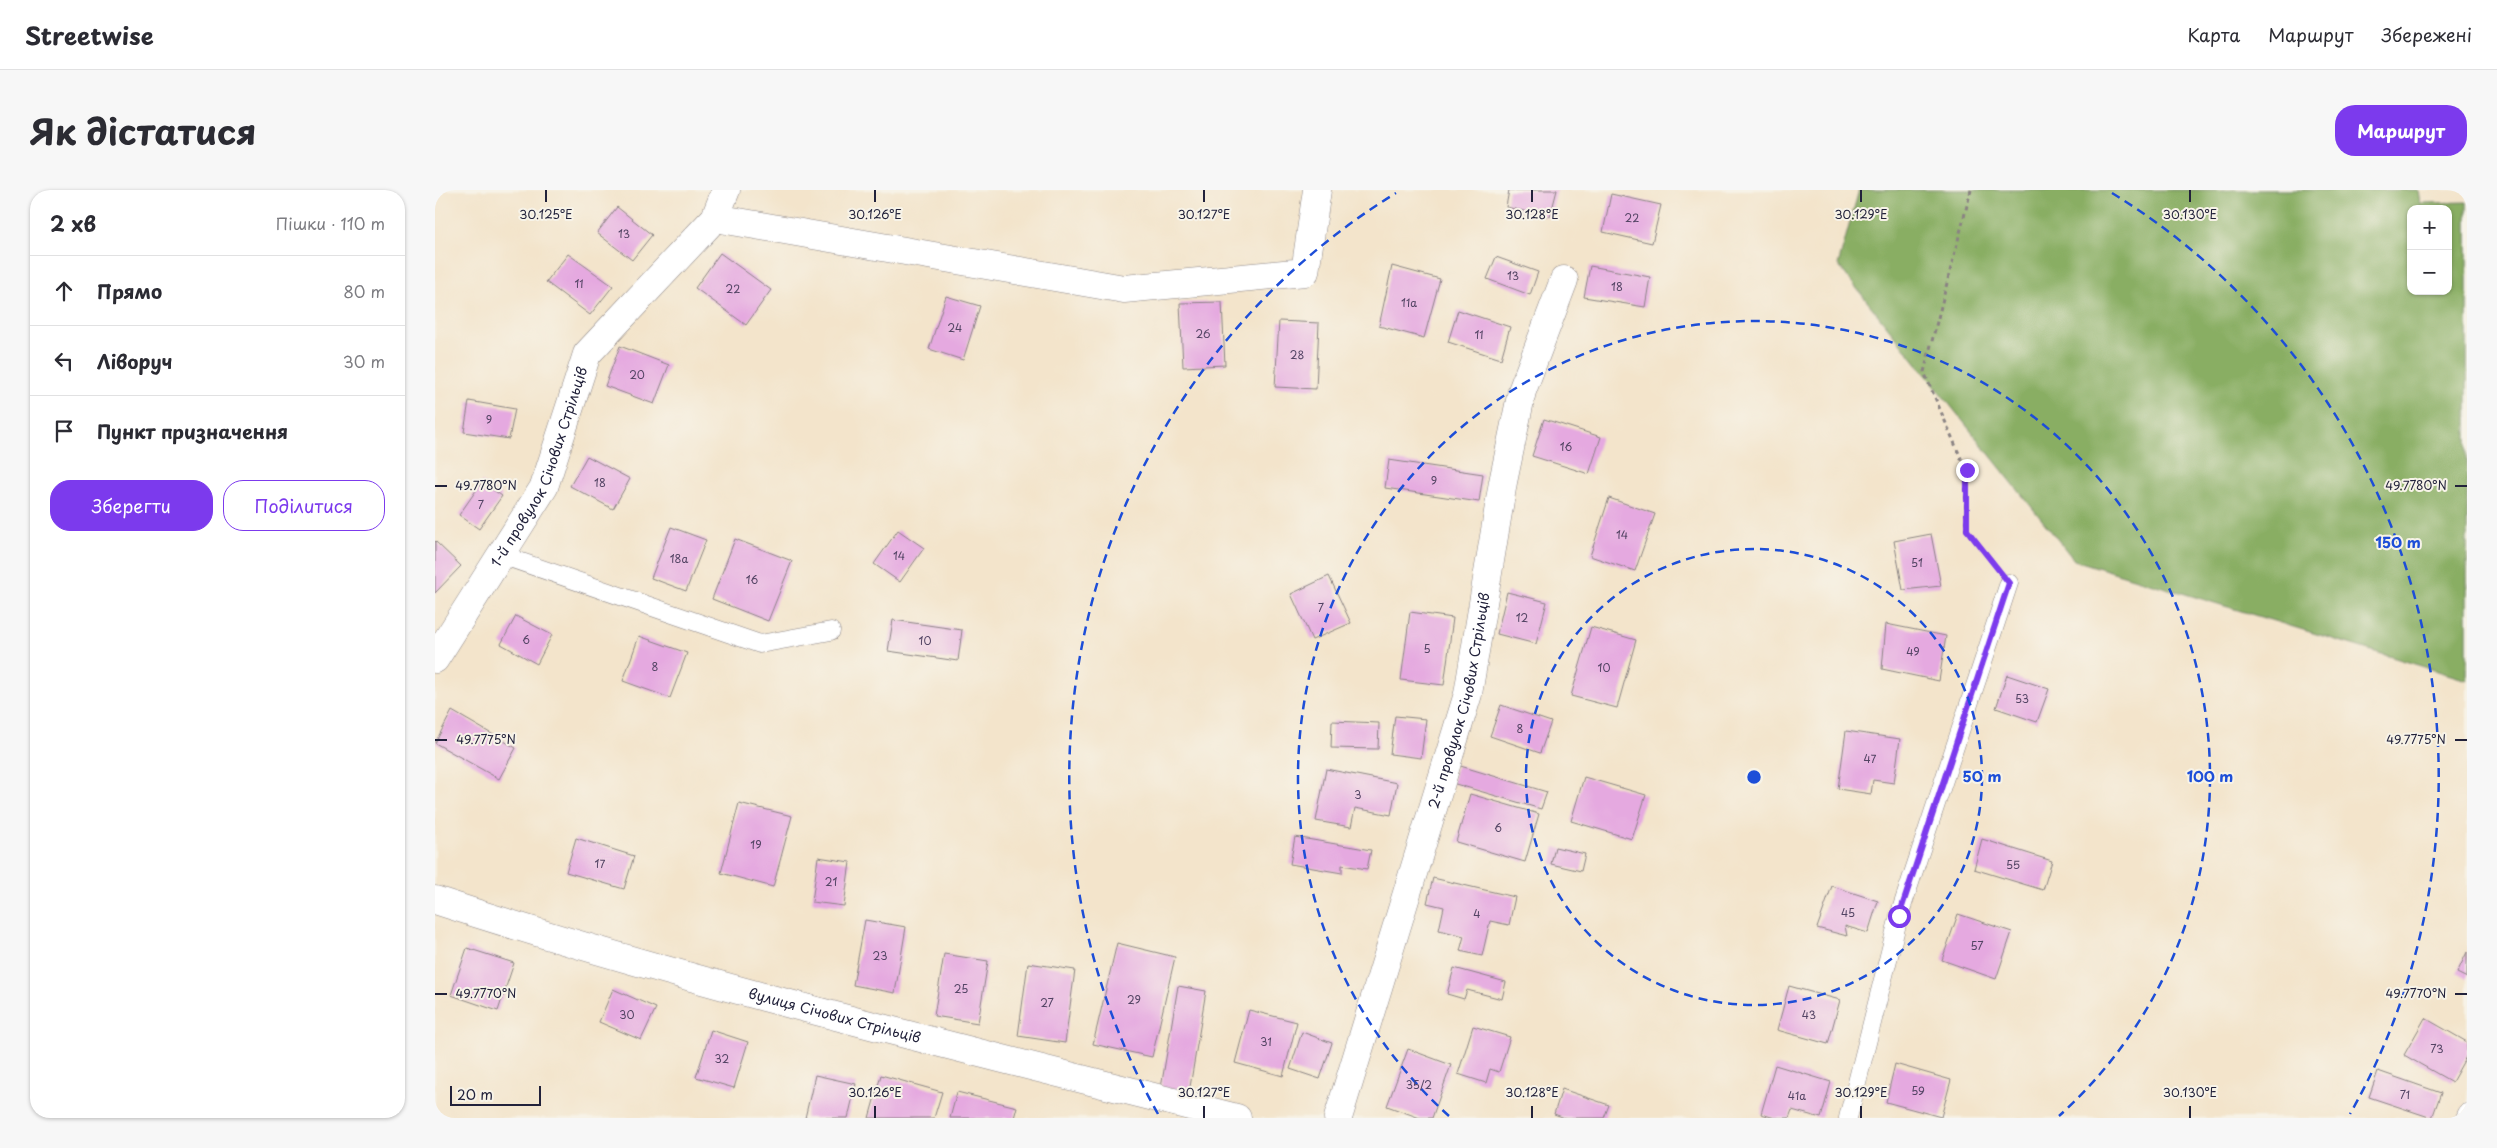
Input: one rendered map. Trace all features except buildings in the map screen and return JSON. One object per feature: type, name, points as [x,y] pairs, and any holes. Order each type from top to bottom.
[{"type":"street","name":"1-й провулок Січових Стрільців","points":[[435,660],[544,487],[587,354],[715,218],[726,190]]},
{"type":"street","points":[[715,218],[1125,288],[1305,272],[1317,190]]},
{"type":"street","name":"2-й провулок Січових Стрільців","points":[[1338,1118],[1468,694],[1503,482],[1522,391],[1564,280]]},
{"type":"street","name":"вулиця Січових Стрільців","points":[[435,900],[533,932],[723,987],[1237,1118]]},
{"type":"lane","points":[[501,555],[760,644],[831,631]]},
{"type":"lane","points":[[1848,1118],[1899,916],[2009,583]]},
{"type":"lane","points":[[2465,1118],[2467,1113]]},
{"type":"path","points":[[1971,190],[1924,372],[1967,470],[1967,530],[2009,583]]},
{"type":"green space","points":[[1859,190],[2418,190],[2420,203],[2467,202],[2467,680],[2074,560],[1838,265]]},
{"type":"route","points":[[1899,916],[2009,583],[1967,530],[1967,470]]}]
